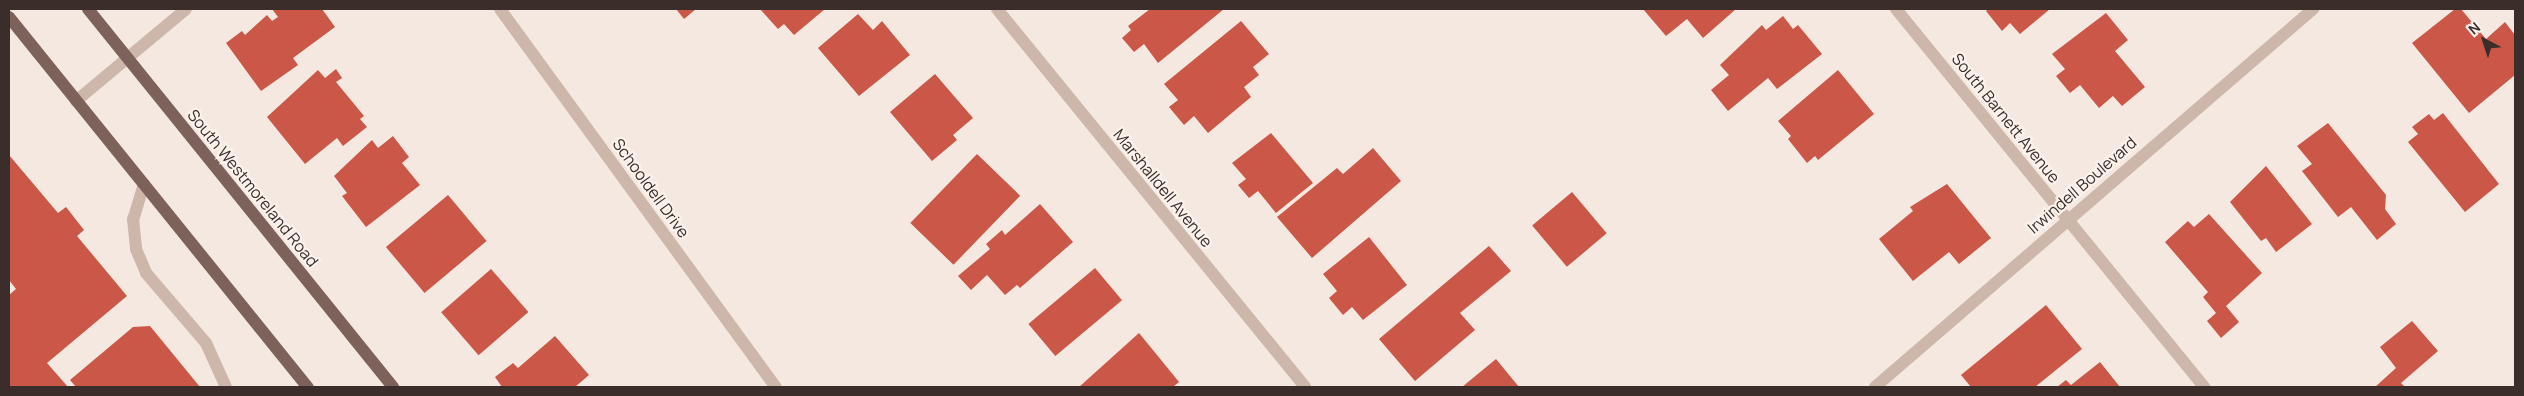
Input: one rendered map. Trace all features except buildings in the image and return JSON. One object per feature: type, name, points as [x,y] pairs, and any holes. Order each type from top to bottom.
[{"type":"main road","name":"South Westmoreland Road","points":[[88,9],[393,387]]},
{"type":"main road","points":[[9,17],[308,387]]},
{"type":"street","points":[[76,101],[186,9]]},
{"type":"street","name":"Schooldell Drive","points":[[500,9],[776,387]]},
{"type":"street","name":"Marshalldell Avenue","points":[[997,9],[1305,387]]},
{"type":"street","name":"South Barnett Avenue","points":[[1896,9],[2204,387]]},
{"type":"street","name":"Irwindell Boulevard","points":[[1874,387],[2313,9]]},
{"type":"street","points":[[144,184],[132,219],[136,249],[146,273],[206,343],[226,387]]}]
